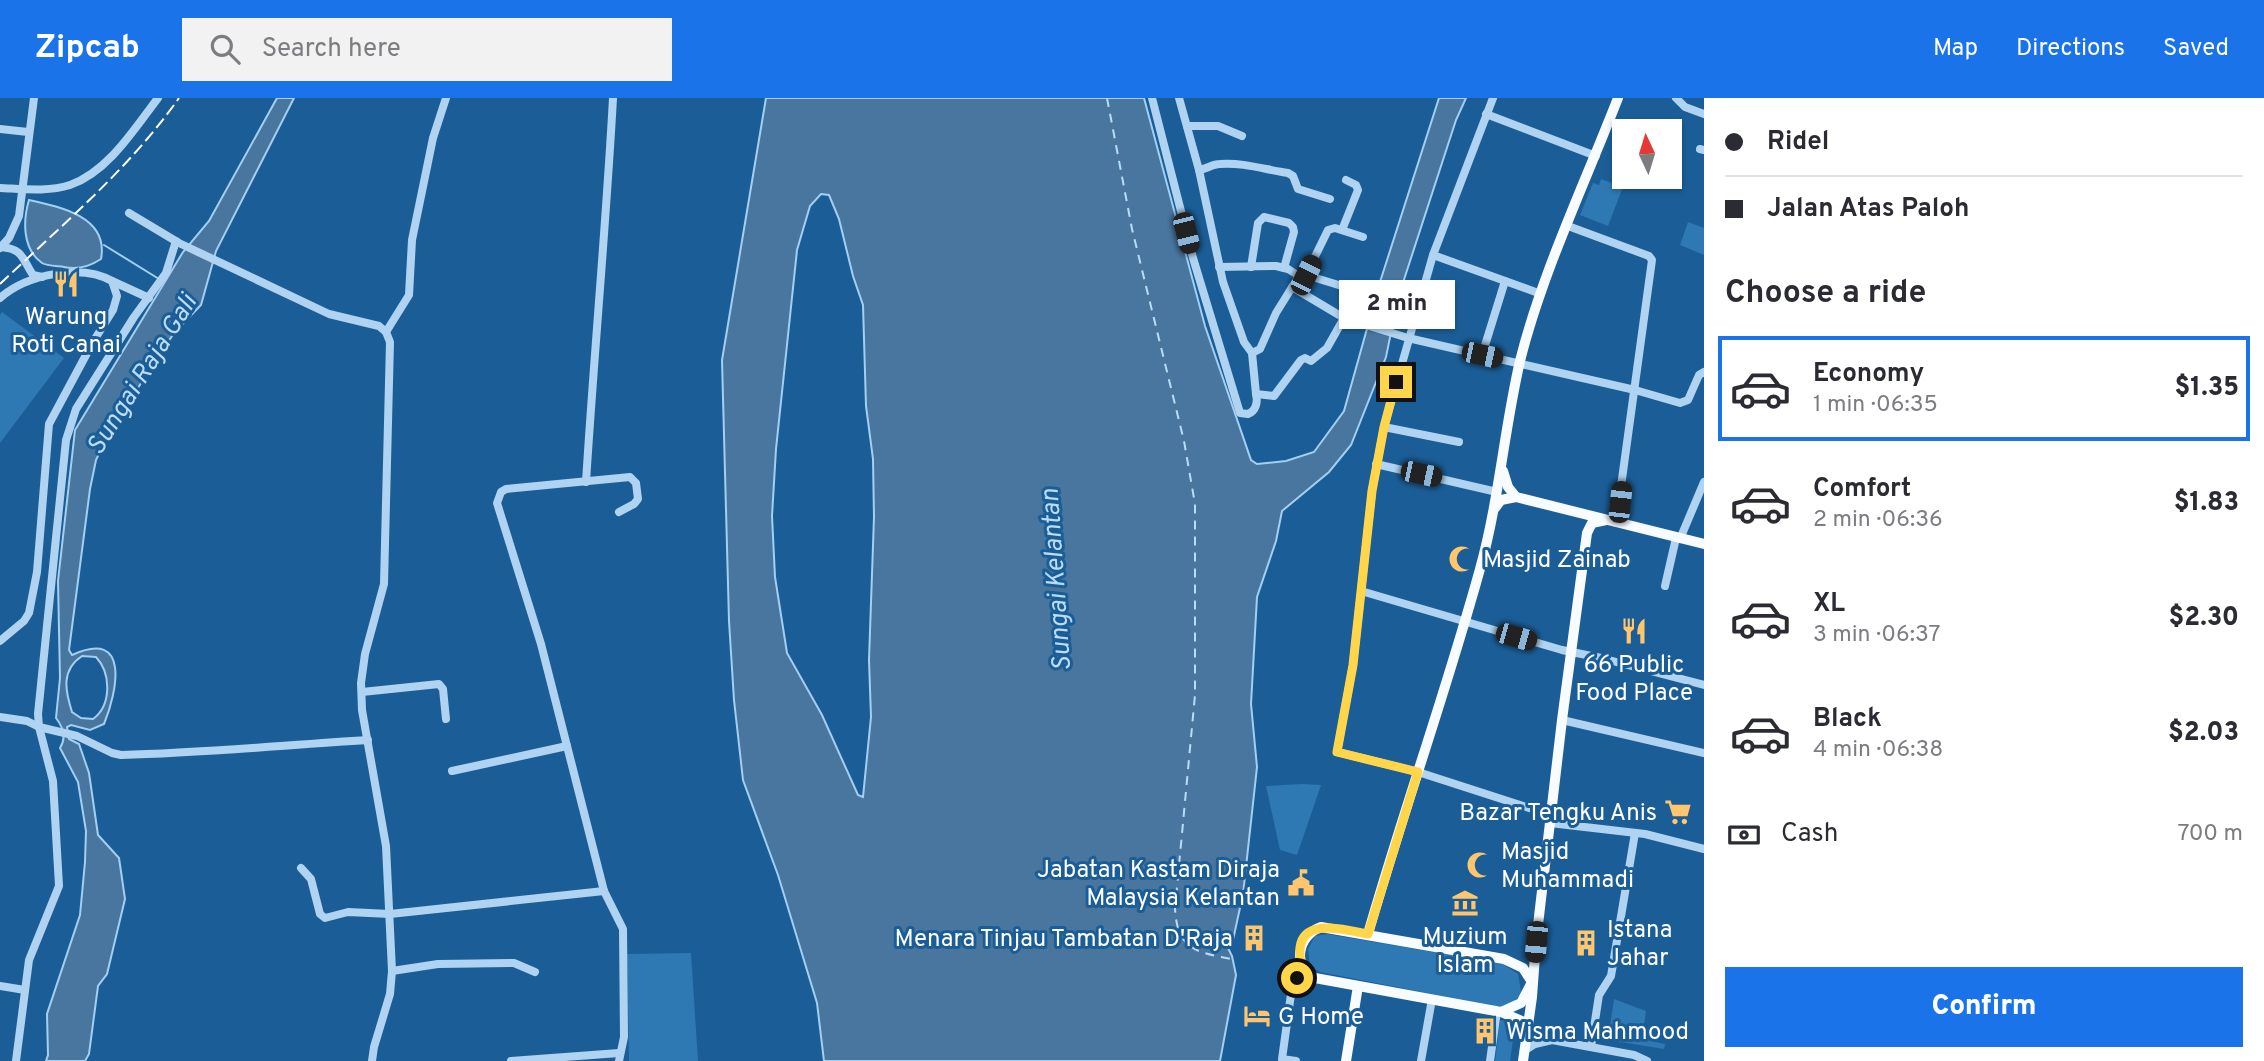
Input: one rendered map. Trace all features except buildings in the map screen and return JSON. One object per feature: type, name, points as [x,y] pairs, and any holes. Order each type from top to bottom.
[{"type":"main road","points":[[1368,934],[1464,622],[1495,508],[1520,363],[1541,294],[1618,98]]},
{"type":"main road","points":[[1502,467],[1506,484],[1516,496]]},
{"type":"main road","points":[[1495,508],[1501,500],[1516,496],[1704,546]]},
{"type":"main road","points":[[1570,509],[1582,519],[1587,533]]},
{"type":"main road","points":[[1523,1056],[1529,1027],[1550,819],[1587,533],[1592,523],[1611,521]]},
{"type":"main road","points":[[1529,1027],[1499,1012],[1300,973],[1301,946],[1308,933],[1314,929],[1328,927],[1504,959],[1523,968],[1532,982]]},
{"type":"main road","points":[[1499,1012],[1521,1003],[1532,982]]},
{"type":"main road","points":[[1346,1061],[1357,986]]},
{"type":"street","points":[[0,248],[9,238],[19,216],[34,98]]},
{"type":"street","points":[[0,188],[61,187],[79,181],[117,150],[158,98]]},
{"type":"street","points":[[386,332],[409,295],[412,240],[433,137],[446,98]]},
{"type":"street","points":[[586,482],[613,98]]},
{"type":"street","points":[[1152,98],[1193,258],[1240,413],[1248,414],[1254,410],[1257,399],[1252,353],[1244,342],[1219,267],[1199,170],[1179,98]]},
{"type":"street","points":[[1493,98],[1433,255],[1384,427],[1376,464],[1353,665],[1337,752],[1418,772],[1550,819],[1635,833],[1704,849]]},
{"type":"street","points":[[1676,98],[1685,107],[1704,114]]},
{"type":"street","points":[[1486,114],[1596,156]]},
{"type":"street","points":[[1187,127],[1218,126],[1242,136]]},
{"type":"street","points":[[0,130],[28,132]]},
{"type":"street","points":[[1199,170],[1209,169],[1217,164],[1234,164],[1288,173],[1293,176],[1298,189],[1329,199]]},
{"type":"street","points":[[1342,230],[1358,190],[1356,185],[1346,180]]},
{"type":"street","points":[[130,213],[178,242],[329,314],[367,322],[386,332],[391,353],[384,584],[365,654],[362,692],[386,846],[392,971],[390,994],[372,1061]]},
{"type":"street","points":[[1251,267],[1258,223],[1264,217],[1293,226],[1294,232],[1283,268]]},
{"type":"street","points":[[1568,226],[1649,256],[1653,260],[1635,390],[1611,521]]},
{"type":"street","points":[[1252,353],[1260,349],[1276,313],[1328,230],[1332,228],[1363,237]]},
{"type":"street","points":[[9,238],[30,257],[28,268]]},
{"type":"street","points":[[16,1061],[29,959],[59,886],[53,781],[38,714],[66,440],[76,409],[169,267],[178,242]]},
{"type":"street","points":[[0,248],[14,249],[33,275],[42,277]]},
{"type":"street","points":[[1433,255],[1541,294]]},
{"type":"street","points":[[1219,267],[1283,268],[1345,287]]},
{"type":"street","points":[[0,298],[13,288],[42,277],[76,273],[93,274],[149,298]]},
{"type":"street","points":[[0,641],[24,621],[29,613],[37,572],[49,424],[116,303],[116,288],[112,281]]},
{"type":"street","points":[[1482,355],[1505,281]]},
{"type":"street","points":[[1292,287],[1348,320],[1408,338],[1685,402],[1700,373],[1704,372]]},
{"type":"street","points":[[1256,394],[1274,396],[1301,360],[1304,358],[1311,361],[1327,348],[1348,320]]},
{"type":"street","points":[[1384,427],[1460,442]]},
{"type":"street","points":[[1376,464],[1497,492]]},
{"type":"street","points":[[511,1061],[619,1057],[624,1037],[623,929],[604,891],[541,644],[497,503],[500,492],[506,489],[633,478],[637,501],[619,512]]},
{"type":"street","points":[[1665,586],[1704,482]]},
{"type":"street","points":[[1361,592],[1571,652],[1704,685]]},
{"type":"street","points":[[362,692],[439,684],[443,689],[446,719]]},
{"type":"street","points":[[0,717],[27,721],[39,727],[77,736],[121,755],[205,753],[274,745],[368,740]]},
{"type":"street","points":[[1562,720],[1704,752]]},
{"type":"street","points":[[452,771],[567,746]]},
{"type":"street","points":[[1591,1047],[1599,995],[1611,978],[1635,833]]},
{"type":"street","points":[[301,868],[311,879],[323,918],[348,912],[390,914],[604,891]]},
{"type":"street","points":[[392,971],[438,964],[514,963],[536,972]]},
{"type":"street","points":[[1296,1061],[1282,1059],[1292,987],[1300,973]]},
{"type":"street","points":[[0,986],[25,990]]},
{"type":"street","points":[[1421,1061],[1432,999]]},
{"type":"street","points":[[1490,1061],[1499,1012]]},
{"type":"street","points":[[1529,1027],[1552,1040],[1634,1055],[1646,1061]]},
{"type":"street","points":[[1523,1056],[1535,1044],[1552,1040]]},
{"type":"shaded area","points":[[1601,179],[1612,183],[1612,189],[1622,189],[1608,226],[1580,215],[1593,183],[1599,185]]},
{"type":"shaded area","points":[[1688,222],[1704,228],[1704,255],[1680,245]]},
{"type":"shaded area","points":[[2,312],[64,358],[0,443],[0,315]]},
{"type":"shaded area","points":[[1321,785],[1297,855],[1280,850],[1266,786]]},
{"type":"shaded area","points":[[1327,934],[1503,964],[1518,974],[1521,992],[1510,1004],[1493,1006],[1320,972],[1310,966],[1308,949],[1315,936]]},
{"type":"shaded area","points":[[691,953],[698,1061],[629,1061],[627,954]]},
{"type":"shaded area","points":[[1614,999],[1646,1011],[1642,1039],[1665,1044],[1664,1049],[1608,1040]]},
{"type":"shaded area","points":[[1500,1020],[1515,1026],[1510,1061],[1495,1061]]},
{"type":"water","name":"Sungai Raja Gali","points":[[277,98],[294,98],[216,251],[201,305],[174,333],[109,432],[96,460],[69,650],[72,655],[91,649],[104,650],[115,667],[115,681],[104,724],[90,730],[71,725],[67,727],[69,739],[79,744],[89,773],[98,835],[119,858],[125,899],[107,974],[98,986],[89,1054],[85,1061],[46,1061],[47,1014],[80,915],[85,862],[86,831],[78,782],[60,748],[63,732],[56,718],[60,678],[58,581],[75,430],[183,252],[209,221]],"holes":[[[82,656],[96,657],[107,680],[104,706],[93,719],[81,718],[72,712],[66,681],[71,668]]]},
{"type":"water","name":"Sungai Kelantan","points":[[766,98],[1144,98],[1205,326],[1251,460],[1257,464],[1286,461],[1314,452],[1344,411],[1380,282],[1439,98],[1466,98],[1456,120],[1398,298],[1386,357],[1351,445],[1329,472],[1282,511],[1276,541],[1257,597],[1251,704],[1257,767],[1243,894],[1233,940],[1228,939],[1227,946],[1236,975],[1220,1061],[824,1061],[817,1003],[778,875],[743,780],[729,621],[722,360]],"holes":[[[821,194],[829,195],[839,219],[863,305],[866,406],[873,459],[874,517],[869,660],[871,717],[863,797],[858,795],[822,715],[787,653],[775,577],[772,516],[776,449],[797,250],[810,206]]]},
{"type":"water","points":[[29,200],[68,211],[90,224],[98,233],[102,245],[101,259],[79,268],[42,263],[31,250],[26,234]]},
{"type":"waterway","points":[[104,245],[159,279]]},
{"type":"ferry route","points":[[1107,98],[1132,229],[1184,441],[1195,504],[1195,695],[1175,908],[1177,922],[1184,940],[1190,946],[1207,954],[1231,959]]},
{"type":"railway","points":[[0,284],[117,172],[179,98]]},
{"type":"place","name":"Warung Roti Canai","points":[[66,284]]},
{"type":"place","name":"Masjid Zainab","points":[[1462,559]]},
{"type":"place","name":"66 Public Food Place","points":[[1634,631]]},
{"type":"place","name":"Bazar Tengku Anis","points":[[1678,812]]},
{"type":"place","name":"Masjid Muhammadi","points":[[1480,865]]},
{"type":"place","name":"Jabatan Kastam Diraja Malaysia Kelantan","points":[[1301,883]]},
{"type":"place","name":"Muzium Islam","points":[[1465,903]]},
{"type":"place","name":"Menara Tinjau Tambatan D'Raja","points":[[1254,938]]},
{"type":"place","name":"Istana Jahar","points":[[1586,943]]},
{"type":"place","name":"G Home","points":[[1257,1016]]},
{"type":"place","name":"Wisma Mahmood","points":[[1485,1031]]},
{"type":"route","points":[[1297,978],[1302,968],[1301,946],[1308,933],[1314,929],[1328,927],[1368,934],[1418,772],[1337,752],[1353,665],[1376,464],[1396,382]]}]
